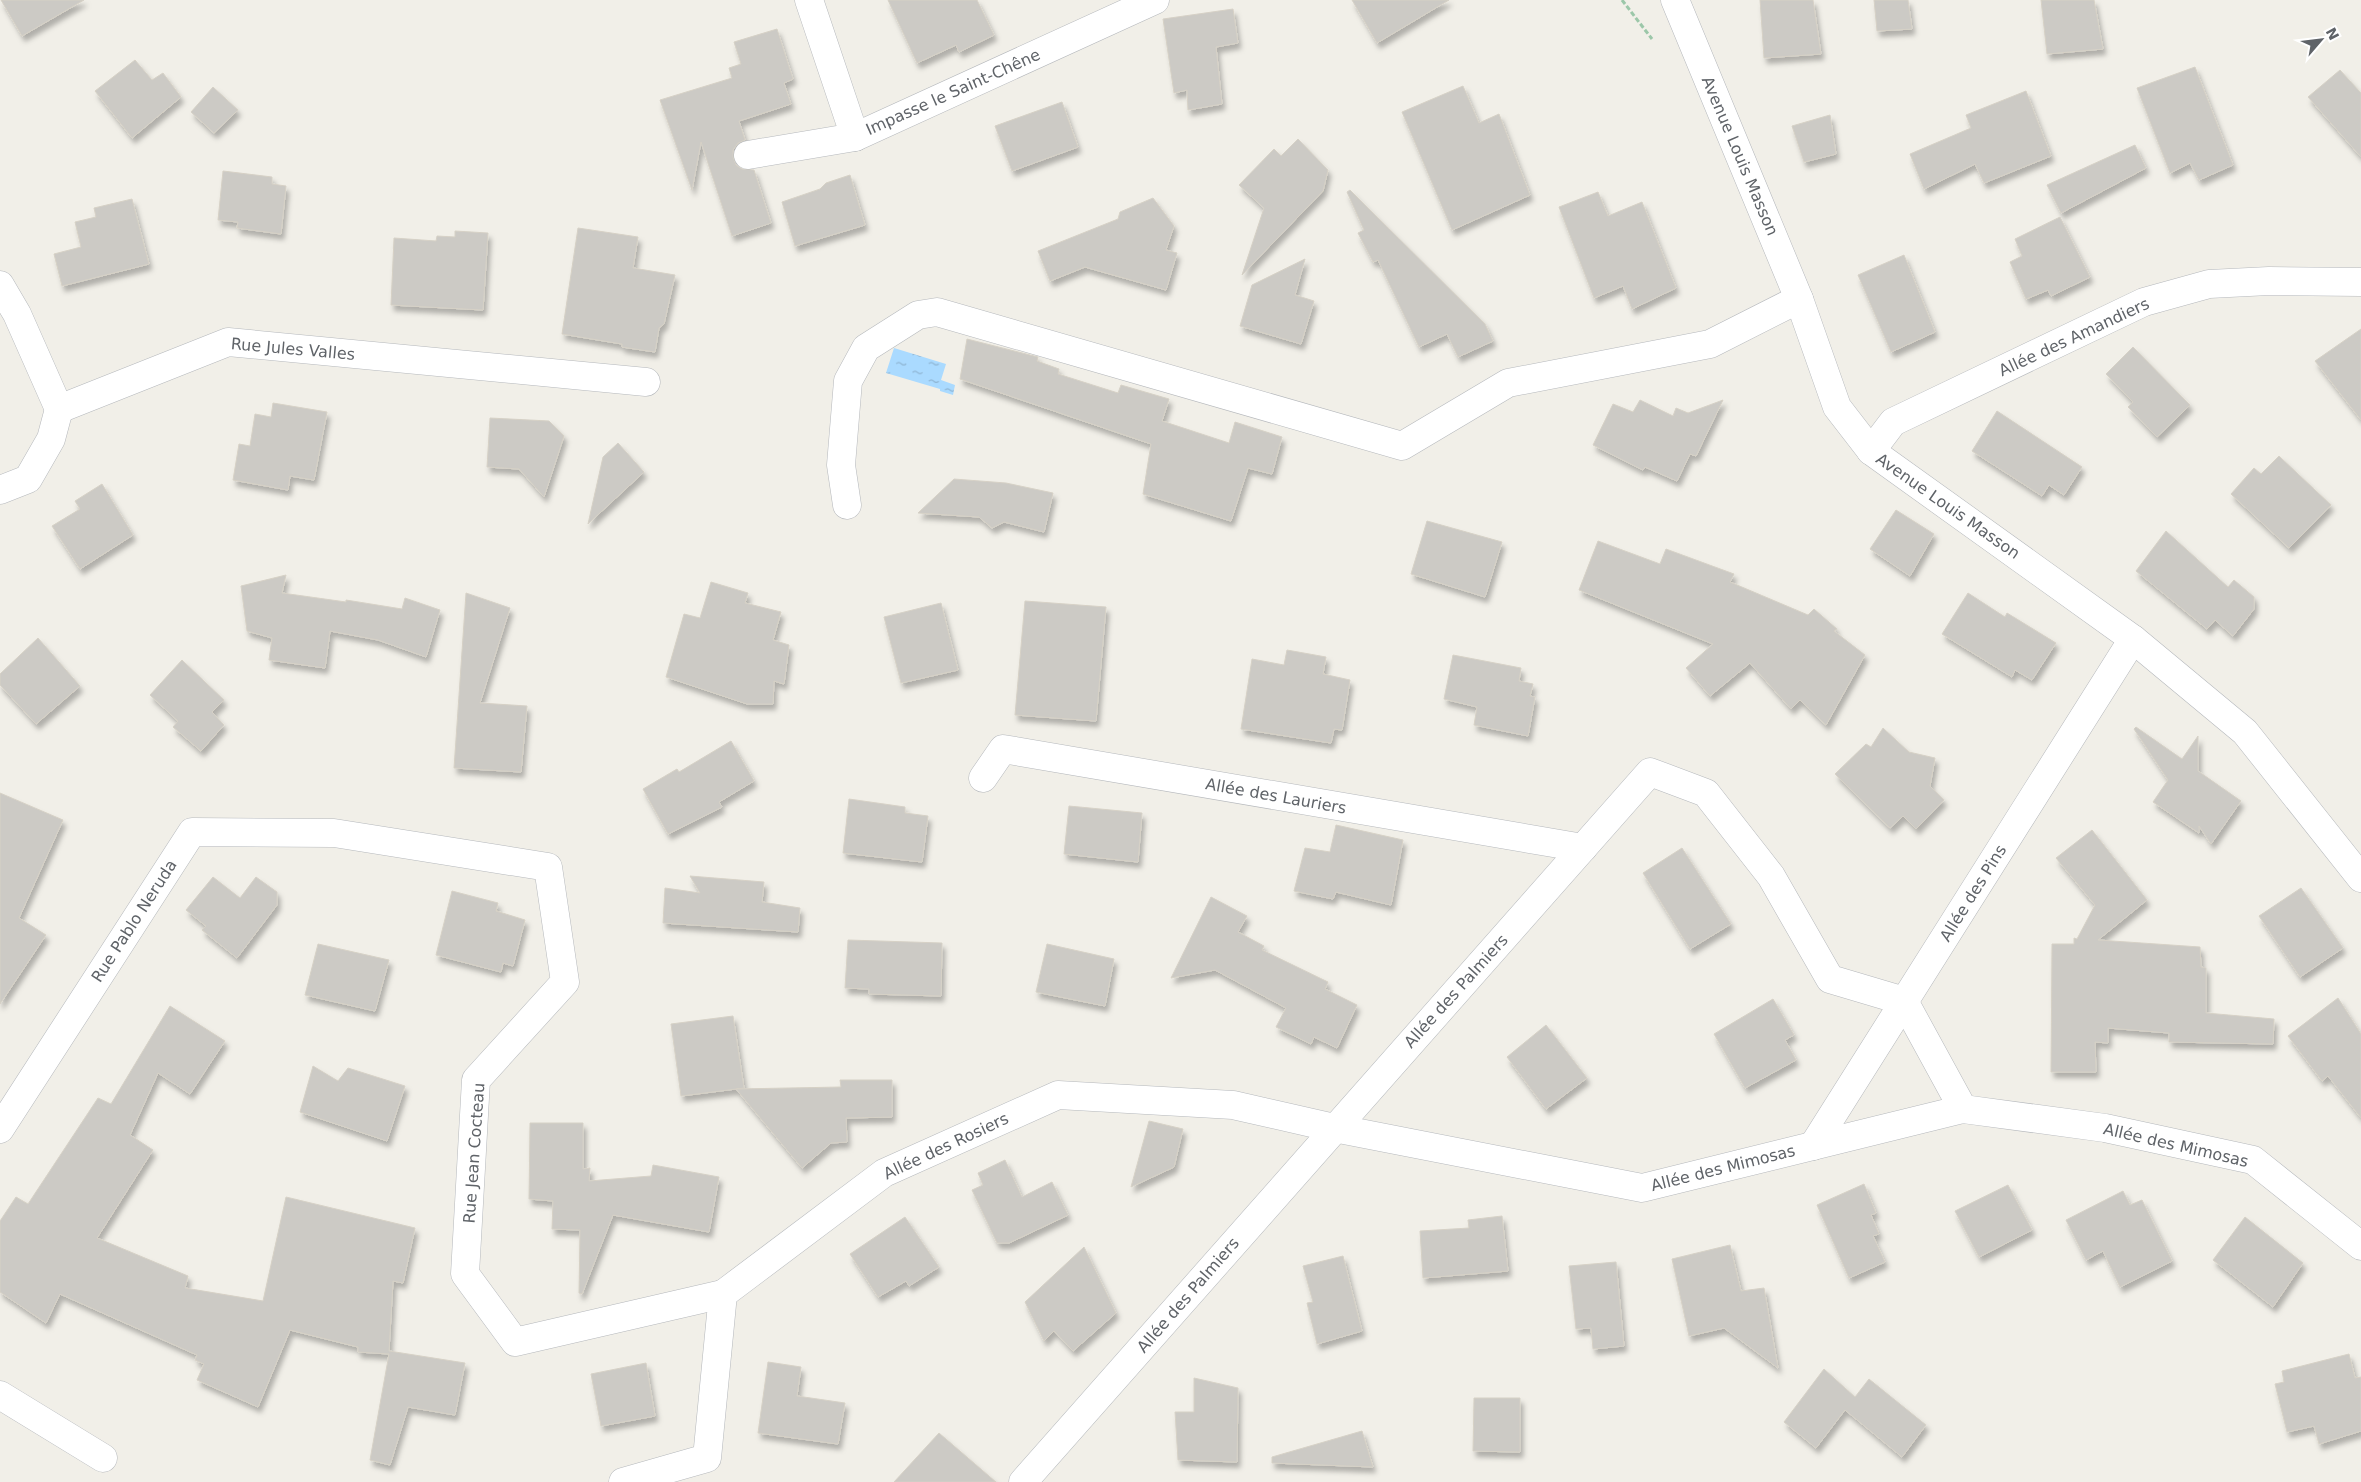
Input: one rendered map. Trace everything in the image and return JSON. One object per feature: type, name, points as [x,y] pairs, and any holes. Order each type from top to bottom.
[{"type":"street","name":"Impasse le Saint-Chêne","points":[[809,0],[855,137],[1155,0]]},
{"type":"street","name":"Avenue Louis Masson","points":[[1675,0],[1799,299],[1837,407],[1870,451],[2133,640],[2245,732],[2361,878]]},
{"type":"street","points":[[748,155],[855,137]]},
{"type":"street","name":"Allée des Amandiers","points":[[1870,451],[1893,422],[2144,302],[2209,284],[2269,281],[2361,282]]},
{"type":"street","points":[[0,285],[17,314],[59,409],[51,439],[28,478],[0,490]]},
{"type":"street","points":[[847,505],[841,465],[848,381],[866,348],[891,330],[918,316],[937,312],[1402,446],[1508,383],[1710,344],[1799,299]]},
{"type":"street","name":"Rue Jules Valles","points":[[59,409],[228,342],[646,382]]},
{"type":"street","name":"Allée des Pins","points":[[1812,1146],[2133,640]]},
{"type":"street","name":"Allée des Lauriers","points":[[983,778],[1003,749],[1582,848]]},
{"type":"street","name":"Allée des Palmiers","points":[[1023,1482],[1650,772],[1706,794],[1771,876],[1830,979],[1904,1001]]},
{"type":"street","name":"Rue Pablo Neruda","points":[[0,1129],[192,832],[334,833]]},
{"type":"street","name":"Rue Jean Cocteau","points":[[334,833],[548,867],[565,982],[476,1080],[465,1274],[515,1342],[723,1294]]},
{"type":"street","points":[[1904,1001],[1963,1109]]},
{"type":"street","name":"Allée des Rosiers","points":[[723,1294],[884,1173],[1058,1095],[1233,1105],[1334,1128]]},
{"type":"street","name":"Allée des Mimosas","points":[[1334,1128],[1642,1188],[1963,1109],[2105,1128],[2253,1160],[2361,1246]]},
{"type":"street","points":[[623,1482],[707,1458],[723,1294]]},
{"type":"street","points":[[0,1395],[103,1458]]},
{"type":"path","points":[[1622,0],[1657,47]]},
{"type":"water","points":[[894,348],[946,364],[941,380],[955,385],[953,395],[940,391],[940,389],[886,373]]},
{"type":"building","points":[[1,0],[84,0],[22,36]]},
{"type":"building","points":[[888,0],[977,0],[994,35],[959,52],[956,45],[917,63]]},
{"type":"building","points":[[1352,0],[1449,0],[1377,43]]},
{"type":"building","points":[[1760,0],[1813,0],[1821,54],[1764,58]]},
{"type":"building","points":[[1874,0],[1908,0],[1912,29],[1877,31]]},
{"type":"building","points":[[2041,0],[2094,0],[2103,49],[2047,54]]},
{"type":"building","points":[[1233,9],[1238,43],[1216,47],[1222,104],[1188,110],[1187,90],[1174,93],[1163,19]]},
{"type":"building","points":[[777,29],[793,79],[784,83],[791,104],[739,121],[745,140],[738,143],[733,150],[736,165],[742,169],[754,170],[771,223],[732,236],[701,142],[692,190],[660,100],[732,78],[729,68],[741,64],[734,42]]},
{"type":"building","points":[[135,60],[152,80],[163,73],[181,97],[132,138],[95,91]]},
{"type":"building","points":[[2195,67],[2233,165],[2199,180],[2190,163],[2170,173],[2137,88]]},
{"type":"building","points":[[2340,70],[2361,93],[2361,157],[2308,97]]},
{"type":"building","points":[[1463,86],[1479,123],[1499,114],[1530,195],[1452,230],[1402,112]]},
{"type":"building","points":[[213,87],[238,110],[214,133],[191,112]]},
{"type":"building","points":[[2026,91],[2051,156],[1984,183],[1975,164],[1924,189],[1910,154],[1971,128],[1966,115]]},
{"type":"building","points":[[1062,102],[1078,147],[1012,171],[995,126]]},
{"type":"building","points":[[1830,115],[1836,154],[1804,162],[1792,126]]},
{"type":"building","points":[[1298,139],[1328,170],[1323,191],[1242,275],[1264,208],[1239,185],[1274,149],[1281,156]]},
{"type":"building","points":[[2135,145],[2146,168],[2061,213],[2047,185]]},
{"type":"building","points":[[223,171],[272,177],[272,184],[286,186],[281,234],[237,228],[238,222],[218,220]]},
{"type":"building","points":[[850,175],[865,225],[795,246],[782,202],[820,189],[826,183]]},
{"type":"building","points":[[1350,190],[1485,324],[1493,341],[1458,357],[1447,334],[1419,347],[1378,260],[1373,262],[1358,233],[1364,230],[1347,192]]},
{"type":"building","points":[[1598,192],[1608,216],[1642,202],[1676,288],[1632,309],[1623,286],[1594,298],[1559,207]]},
{"type":"building","points":[[1153,198],[1174,226],[1166,250],[1177,253],[1166,290],[1085,267],[1050,281],[1038,251],[1118,219],[1120,212]]},
{"type":"building","points":[[132,199],[149,264],[62,286],[54,254],[81,247],[75,222],[96,217],[94,208]]},
{"type":"building","points":[[2060,217],[2090,277],[2051,296],[2048,290],[2026,299],[2010,262],[2022,256],[2015,239]]},
{"type":"building","points":[[578,228],[638,237],[633,268],[675,275],[664,324],[659,328],[655,352],[622,347],[622,344],[562,334]]},
{"type":"building","points":[[455,231],[488,233],[483,310],[391,305],[394,238],[436,241],[437,236],[455,237]]},
{"type":"building","points":[[1904,255],[1935,332],[1891,352],[1858,275]]},
{"type":"building","points":[[1305,259],[1295,295],[1314,301],[1301,344],[1240,326],[1252,285]]},
{"type":"building","points":[[2361,329],[2361,420],[2315,361]]},
{"type":"building","points":[[967,339],[1038,357],[1037,361],[1059,369],[1058,374],[1118,393],[1121,385],[1169,399],[1162,421],[1229,443],[1235,422],[1282,437],[1272,474],[1248,468],[1231,521],[1143,494],[1151,444],[960,379]]},
{"type":"building","points":[[2133,347],[2190,405],[2157,437],[2128,407],[2133,402],[2106,374]]},
{"type":"building","points":[[1640,400],[1673,416],[1676,408],[1688,413],[1723,400],[1696,456],[1690,454],[1677,481],[1645,467],[1643,470],[1593,445],[1613,404],[1633,412]]},
{"type":"building","points":[[273,403],[327,412],[314,480],[290,476],[288,490],[233,480],[239,444],[250,446],[255,414],[271,417]]},
{"type":"building","points":[[1997,411],[2082,467],[2064,495],[2049,485],[2042,496],[1972,451]]},
{"type":"building","points":[[490,418],[549,421],[564,436],[544,497],[519,469],[487,467]]},
{"type":"building","points":[[618,443],[644,472],[588,524],[603,457]]},
{"type":"building","points":[[2279,456],[2331,505],[2289,548],[2231,494],[2254,468],[2261,474]]},
{"type":"building","points":[[954,479],[1006,483],[1053,493],[1044,532],[1004,522],[992,528],[979,517],[918,513]]},
{"type":"building","points":[[102,484],[133,535],[80,569],[52,526],[80,509],[75,501]]},
{"type":"building","points":[[1896,510],[1934,534],[1910,576],[1870,549]]},
{"type":"building","points":[[1427,521],[1502,542],[1485,597],[1411,574]]},
{"type":"building","points":[[2166,531],[2228,587],[2234,580],[2254,597],[2254,609],[2233,636],[2215,620],[2207,629],[2136,571]]},
{"type":"building","points":[[1598,541],[1660,564],[1666,549],[1734,574],[1730,582],[1808,615],[1814,609],[1837,629],[1834,631],[1865,655],[1826,725],[1800,700],[1791,709],[1750,663],[1710,696],[1686,668],[1713,644],[1579,590]]},
{"type":"building","points":[[286,575],[282,593],[346,602],[346,600],[402,609],[405,598],[440,610],[426,657],[378,640],[330,631],[325,668],[269,660],[272,638],[247,631],[241,586]]},
{"type":"building","points":[[711,582],[748,593],[745,603],[781,612],[773,640],[789,645],[784,684],[774,681],[773,704],[747,704],[666,677],[684,614],[700,618]]},
{"type":"building","points":[[466,593],[510,608],[480,703],[527,706],[521,772],[454,768]]},
{"type":"building","points":[[1968,593],[2005,617],[2007,613],[2056,643],[2032,680],[2015,670],[2012,677],[1942,634]]},
{"type":"building","points":[[1025,601],[1106,607],[1096,721],[1015,715]]},
{"type":"building","points":[[941,603],[958,670],[901,683],[884,617]]},
{"type":"building","points":[[38,638],[80,686],[36,724],[0,685],[0,674]]},
{"type":"building","points":[[1287,650],[1326,657],[1323,674],[1350,680],[1342,730],[1334,729],[1331,743],[1241,729],[1252,659],[1284,665]]},
{"type":"building","points":[[1453,655],[1521,668],[1519,681],[1533,684],[1530,696],[1535,697],[1528,736],[1474,725],[1477,707],[1444,699]]},
{"type":"building","points":[[182,660],[224,700],[212,712],[224,725],[201,751],[173,727],[178,721],[150,695]]},
{"type":"building","points":[[2136,727],[2182,759],[2198,736],[2198,771],[2241,801],[2211,844],[2199,826],[2199,833],[2153,802],[2168,780],[2134,729]]},
{"type":"building","points":[[1883,728],[1909,752],[1935,758],[1930,786],[1944,800],[1916,829],[1903,816],[1890,828],[1835,774],[1866,744],[1871,747]]},
{"type":"building","points":[[731,741],[754,781],[719,802],[722,807],[668,834],[643,789],[677,769],[679,772]]},
{"type":"building","points":[[0,793],[63,820],[19,918],[46,935],[0,1004]]},
{"type":"building","points":[[849,799],[905,807],[905,813],[928,816],[922,862],[843,853]]},
{"type":"building","points":[[1069,806],[1142,813],[1138,862],[1064,854]]},
{"type":"building","points":[[1336,825],[1403,840],[1391,905],[1336,892],[1333,899],[1294,891],[1305,848],[1330,852]]},
{"type":"building","points":[[2092,830],[2147,900],[2098,940],[2200,947],[2201,967],[2206,968],[2206,1013],[2274,1019],[2273,1044],[2169,1042],[2169,1033],[2108,1028],[2108,1043],[2095,1042],[2096,1072],[2051,1072],[2052,944],[2074,944],[2074,938],[2077,939],[2095,905],[2056,858]]},
{"type":"building","points":[[1682,848],[1731,924],[1690,949],[1643,873]]},
{"type":"building","points":[[690,876],[764,882],[762,902],[800,908],[798,932],[663,923],[665,888],[700,893]]},
{"type":"building","points":[[213,877],[240,898],[256,877],[277,892],[277,905],[237,958],[202,930],[206,926],[186,910]]},
{"type":"building","points":[[2301,888],[2343,948],[2300,977],[2259,916]]},
{"type":"building","points":[[452,891],[498,903],[496,911],[525,920],[513,966],[503,963],[501,972],[436,955]]},
{"type":"building","points":[[1211,897],[1247,916],[1238,932],[1264,946],[1262,950],[1328,982],[1325,989],[1357,1005],[1337,1048],[1314,1037],[1311,1044],[1276,1027],[1286,1008],[1215,970],[1171,978]]},
{"type":"building","points":[[848,940],[942,943],[941,996],[869,994],[869,989],[845,988]]},
{"type":"building","points":[[318,944],[389,960],[375,1011],[305,995]]},
{"type":"building","points":[[1047,944],[1114,959],[1105,1006],[1036,992]]},
{"type":"building","points":[[2338,998],[2361,1034],[2361,1118],[2328,1076],[2322,1081],[2288,1036]]},
{"type":"building","points":[[1773,999],[1794,1035],[1785,1040],[1796,1060],[1745,1088],[1714,1034]]},
{"type":"building","points":[[170,1006],[225,1041],[190,1094],[158,1073],[130,1135],[153,1150],[97,1238],[188,1276],[185,1288],[263,1301],[286,1197],[415,1228],[403,1283],[393,1281],[389,1351],[465,1363],[455,1415],[408,1407],[390,1465],[370,1460],[389,1354],[358,1352],[358,1347],[290,1330],[258,1407],[197,1380],[204,1364],[195,1360],[197,1355],[60,1294],[46,1323],[0,1292],[0,1221],[16,1197],[28,1204],[98,1098],[111,1104]]},
{"type":"building","points":[[733,1016],[744,1088],[681,1096],[671,1024]]},
{"type":"building","points":[[1546,1025],[1587,1078],[1546,1109],[1507,1057]]},
{"type":"building","points":[[313,1066],[338,1081],[348,1068],[405,1086],[387,1141],[300,1112]]},
{"type":"building","points":[[840,1080],[892,1080],[892,1117],[846,1118],[847,1142],[831,1143],[802,1168],[736,1089],[841,1087]]},
{"type":"building","points":[[1149,1121],[1183,1129],[1174,1167],[1131,1187]]},
{"type":"building","points":[[530,1123],[583,1123],[583,1169],[590,1168],[589,1181],[651,1176],[653,1165],[719,1177],[709,1232],[613,1215],[582,1294],[579,1293],[580,1230],[552,1229],[553,1201],[529,1199]]},
{"type":"building","points":[[1005,1160],[1022,1197],[1052,1182],[1068,1215],[1009,1243],[997,1243],[972,1190],[983,1185],[978,1173]]},
{"type":"building","points":[[1864,1184],[1876,1213],[1871,1215],[1879,1234],[1873,1236],[1885,1262],[1849,1278],[1817,1205]]},
{"type":"building","points":[[2008,1185],[2032,1230],[1979,1257],[1955,1211]]},
{"type":"building","points":[[2123,1191],[2130,1205],[2142,1200],[2172,1261],[2120,1287],[2103,1251],[2086,1260],[2066,1220]]},
{"type":"building","points":[[1502,1216],[1508,1271],[1423,1278],[1420,1231],[1469,1228],[1468,1220]]},
{"type":"building","points":[[905,1217],[939,1267],[909,1286],[906,1281],[878,1297],[850,1254]]},
{"type":"building","points":[[2245,1217],[2303,1263],[2273,1307],[2213,1260]]},
{"type":"building","points":[[1730,1245],[1741,1291],[1764,1288],[1778,1368],[1724,1328],[1689,1336],[1672,1259]]},
{"type":"building","points":[[1084,1247],[1116,1313],[1073,1351],[1054,1331],[1044,1341],[1025,1302]]},
{"type":"building","points":[[1343,1256],[1362,1331],[1317,1344],[1307,1303],[1313,1302],[1303,1266]]},
{"type":"building","points":[[1616,1262],[1624,1346],[1593,1349],[1591,1328],[1576,1329],[1569,1266]]},
{"type":"building","points":[[2349,1354],[2355,1378],[2361,1377],[2361,1431],[2319,1444],[2314,1426],[2287,1432],[2275,1384],[2284,1382],[2282,1371]]},
{"type":"building","points":[[768,1362],[801,1367],[797,1396],[845,1403],[838,1444],[758,1433]]},
{"type":"building","points":[[646,1363],[655,1416],[601,1426],[591,1374]]},
{"type":"building","points":[[1824,1369],[1855,1397],[1869,1379],[1926,1425],[1902,1457],[1845,1410],[1816,1448],[1784,1422]]},
{"type":"building","points":[[1194,1378],[1238,1388],[1237,1462],[1178,1460],[1175,1412],[1194,1412]]},
{"type":"building","points":[[1474,1398],[1520,1398],[1520,1452],[1473,1451]]},
{"type":"building","points":[[1362,1431],[1373,1467],[1272,1463],[1272,1457]]},
{"type":"building","points":[[939,1433],[996,1482],[894,1482]]}]
